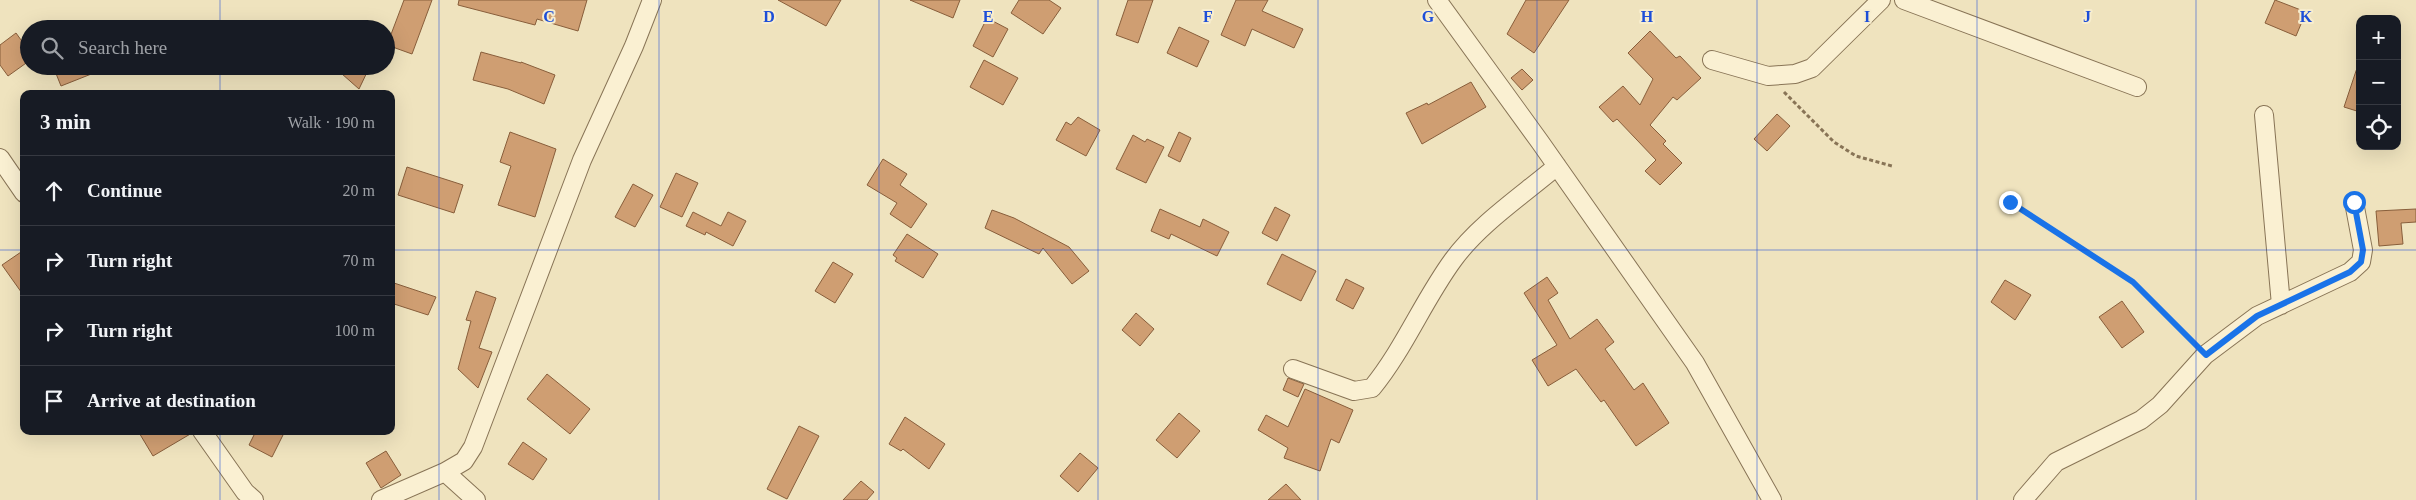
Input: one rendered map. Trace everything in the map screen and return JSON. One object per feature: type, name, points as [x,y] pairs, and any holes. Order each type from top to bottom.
[{"type":"street","points":[[381,500],[445,472],[464,461],[473,448],[582,160],[634,46],[652,0]]},
{"type":"street","points":[[1437,0],[1557,166],[1695,363],[1772,500]]},
{"type":"street","points":[[1712,60],[1768,76],[1795,74],[1812,68],[1881,0]]},
{"type":"street","points":[[1904,0],[2136,87]]},
{"type":"street","points":[[2264,115],[2281,305]]},
{"type":"street","points":[[0,158],[20,187]]},
{"type":"street","points":[[1293,369],[1354,391],[1372,388],[1385,372],[1428,296],[1454,258],[1477,233],[1557,166]]},
{"type":"street","points":[[2023,500],[2056,462],[2141,420],[2160,405],[2206,355],[2257,316],[2350,272],[2361,262],[2363,250],[2354,202]]},
{"type":"street","points":[[205,435],[245,492],[254,500]]},
{"type":"street","points":[[445,472],[476,500]]},
{"type":"path","points":[[1768,76],[1834,142],[1856,156],[1892,166]]},
{"type":"path","points":[[2010,202],[2133,282],[2206,355]]},
{"type":"building","points":[[404,0],[432,0],[412,54],[395,48],[395,24]]},
{"type":"building","points":[[459,0],[587,0],[578,31],[537,19],[535,25],[458,5]]},
{"type":"building","points":[[778,0],[841,0],[826,26]]},
{"type":"building","points":[[910,0],[960,0],[953,18]]},
{"type":"building","points":[[1019,0],[1049,0],[1061,8],[1043,34],[1011,13]]},
{"type":"building","points":[[1128,0],[1153,0],[1138,43],[1116,35]]},
{"type":"building","points":[[1236,0],[1268,0],[1262,11],[1303,29],[1294,48],[1252,29],[1245,46],[1221,35]]},
{"type":"building","points":[[1526,0],[1569,0],[1534,53],[1507,34]]},
{"type":"building","points":[[2275,0],[2306,12],[2296,36],[2265,23]]},
{"type":"building","points":[[987,18],[1008,29],[993,57],[973,46]]},
{"type":"building","points":[[1179,27],[1209,41],[1197,67],[1167,53]]},
{"type":"building","points":[[1650,31],[1676,58],[1680,56],[1701,78],[1677,100],[1673,97],[1650,125],[1666,141],[1663,144],[1682,163],[1660,185],[1645,171],[1656,160],[1617,119],[1613,122],[1599,107],[1623,86],[1640,105],[1653,79],[1628,53]]},
{"type":"building","points":[[16,33],[20,39],[20,67],[8,76],[0,65],[0,45]]},
{"type":"building","points":[[481,52],[521,62],[555,75],[544,104],[508,89],[473,80]]},
{"type":"building","points":[[984,60],[1018,78],[1003,105],[970,87]]},
{"type":"building","points":[[1522,69],[1533,80],[1522,90],[1511,78]]},
{"type":"building","points":[[2356,71],[2356,111],[2344,107]]},
{"type":"building","points":[[57,75],[89,75],[61,86]]},
{"type":"building","points":[[343,75],[366,75],[359,89]]},
{"type":"building","points":[[1471,82],[1486,107],[1422,144],[1406,113],[1427,103],[1428,105]]},
{"type":"building","points":[[1777,114],[1790,126],[1767,151],[1754,139]]},
{"type":"building","points":[[1078,117],[1100,130],[1086,156],[1056,140],[1066,122],[1071,125]]},
{"type":"building","points":[[510,132],[556,149],[535,217],[498,205],[511,166],[500,162]]},
{"type":"building","points":[[1179,132],[1191,138],[1180,162],[1168,156]]},
{"type":"building","points":[[1133,135],[1145,142],[1147,139],[1164,147],[1146,183],[1116,169]]},
{"type":"building","points":[[883,159],[907,174],[900,185],[927,204],[911,228],[890,214],[897,203],[867,185]]},
{"type":"building","points":[[407,167],[463,185],[454,213],[398,195]]},
{"type":"building","points":[[676,173],[698,183],[682,217],[660,207]]},
{"type":"building","points":[[633,184],[653,195],[635,227],[615,217]]},
{"type":"building","points":[[1275,207],[1290,215],[1277,241],[1262,233]]},
{"type":"building","points":[[1160,209],[1200,227],[1203,219],[1229,232],[1217,256],[1171,234],[1169,239],[1151,231]]},
{"type":"building","points":[[2416,209],[2416,222],[2401,223],[2403,244],[2379,246],[2376,211]]},
{"type":"building","points":[[992,210],[1014,218],[1069,247],[1089,271],[1072,284],[1043,248],[1039,254],[985,228]]},
{"type":"building","points":[[693,212],[721,226],[728,212],[746,221],[733,246],[706,232],[705,235],[686,226]]},
{"type":"building","points":[[907,234],[938,254],[923,278],[895,261],[897,258],[893,255]]},
{"type":"building","points":[[20,253],[20,290],[2,265]]},
{"type":"building","points":[[1282,254],[1316,271],[1301,301],[1267,284]]},
{"type":"building","points":[[833,262],[853,274],[835,303],[815,291]]},
{"type":"building","points":[[1547,277],[1558,293],[1548,300],[1570,339],[1597,319],[1614,342],[1605,349],[1634,390],[1643,383],[1669,423],[1636,446],[1604,400],[1601,402],[1576,369],[1548,386],[1532,360],[1557,345],[1524,293]]},
{"type":"building","points":[[1346,279],[1364,288],[1353,309],[1336,300]]},
{"type":"building","points":[[2005,280],[2031,295],[2015,320],[1991,302]]},
{"type":"building","points":[[395,283],[436,297],[428,315],[395,304]]},
{"type":"building","points":[[476,291],[496,298],[479,348],[492,352],[478,388],[458,369],[471,321],[466,320]]},
{"type":"building","points":[[2122,301],[2144,332],[2122,348],[2099,317]]},
{"type":"building","points":[[1136,313],[1154,329],[1140,346],[1122,330]]},
{"type":"building","points":[[547,374],[590,409],[570,434],[527,399]]},
{"type":"building","points":[[1288,378],[1304,384],[1298,397],[1283,390]]},
{"type":"building","points":[[1305,389],[1353,410],[1339,443],[1331,439],[1320,471],[1284,458],[1288,448],[1258,430],[1266,415],[1288,427]]},
{"type":"building","points":[[1179,413],[1200,431],[1177,458],[1156,440]]},
{"type":"building","points":[[905,417],[945,444],[929,469],[903,449],[901,451],[889,444]]},
{"type":"building","points":[[799,426],[819,436],[787,499],[767,489]]},
{"type":"building","points":[[140,435],[189,435],[153,456]]},
{"type":"building","points":[[254,435],[283,435],[272,457],[249,445]]},
{"type":"building","points":[[523,442],[547,459],[533,480],[508,464]]},
{"type":"building","points":[[386,451],[401,475],[381,488],[366,463]]},
{"type":"building","points":[[1080,453],[1098,468],[1078,492],[1060,476]]},
{"type":"building","points":[[861,481],[874,492],[867,500],[843,500]]},
{"type":"building","points":[[1286,484],[1301,500],[1268,500]]},
{"type":"route","points":[[2010,202],[2133,282],[2206,355],[2257,316],[2350,272],[2361,262],[2363,250],[2354,202]]}]
